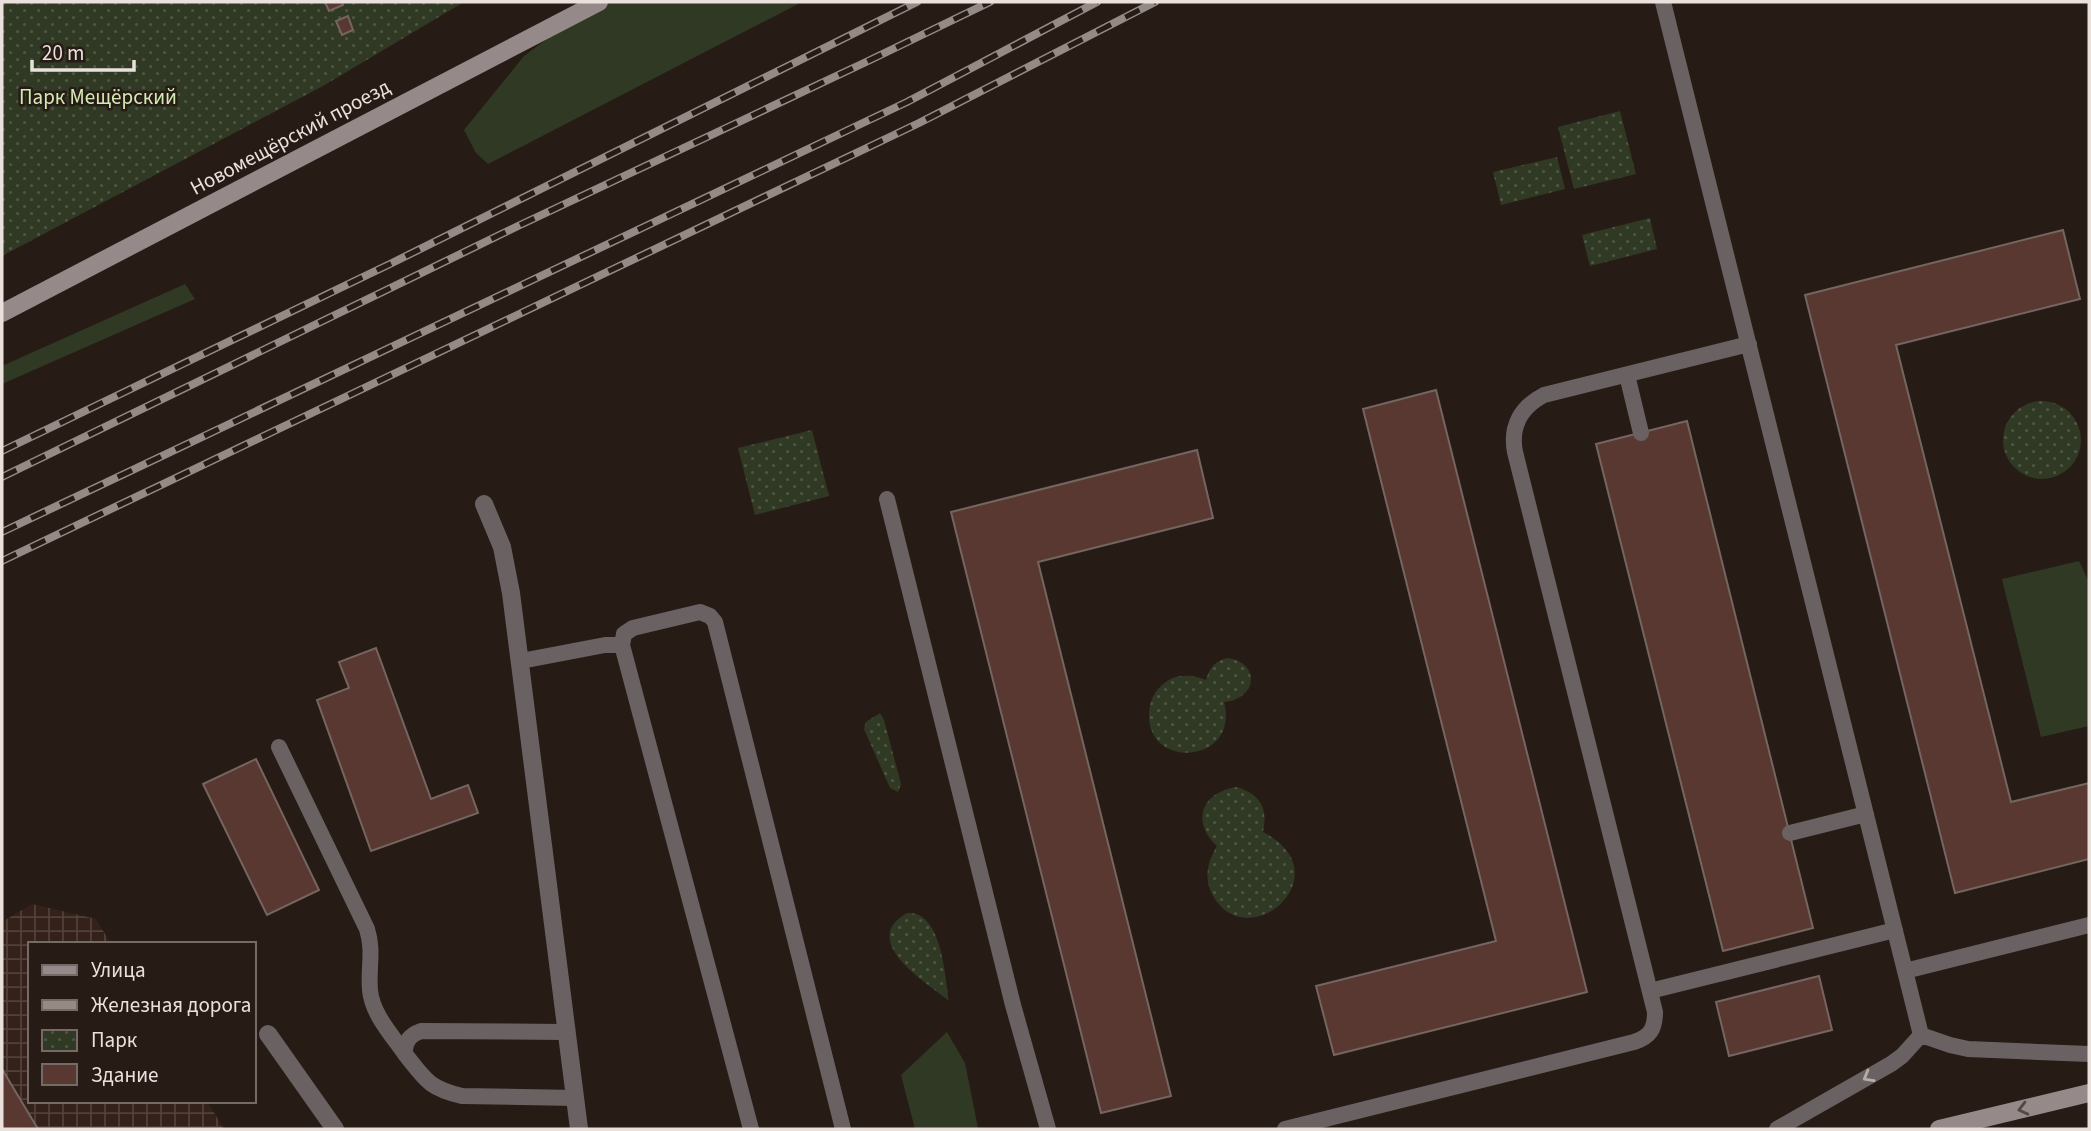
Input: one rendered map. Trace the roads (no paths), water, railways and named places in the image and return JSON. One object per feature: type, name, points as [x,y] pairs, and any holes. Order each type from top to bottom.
[{"type":"street","name":"Новомещёрский проезд","points":[[2,313],[599,2]]},
{"type":"street","points":[[484,504],[502,547],[521,662],[579,1129]]},
{"type":"street","points":[[268,1034],[335,1129]]},
{"type":"street","points":[[1939,1129],[2089,1093]]},
{"type":"lane","points":[[1663,2],[1921,1035]]},
{"type":"lane","points":[[1285,1129],[1644,1039],[1652,1031],[1655,1012],[1513,442],[1514,426],[1531,402],[1544,395],[1749,344]]},
{"type":"lane","points":[[1627,375],[1642,433]]},
{"type":"lane","points":[[887,499],[1013,1005],[1048,1129]]},
{"type":"lane","points":[[751,1129],[622,645],[624,634],[633,628],[700,612],[710,615],[715,622],[842,1129]]},
{"type":"lane","points":[[521,662],[605,645],[622,645]]},
{"type":"lane","points":[[279,747],[368,929],[372,949],[370,984],[376,1012],[430,1086],[461,1096],[575,1098]]},
{"type":"lane","points":[[1790,833],[1866,814]]},
{"type":"lane","points":[[1905,971],[2089,925]]},
{"type":"lane","points":[[1650,991],[1895,930]]},
{"type":"lane","points":[[405,1054],[406,1042],[421,1031],[566,1032]]},
{"type":"lane","points":[[1921,1035],[1968,1049],[2089,1054]]},
{"type":"lane","points":[[1777,1129],[1891,1064],[1921,1035]]},
{"type":"railway","points":[[2,451],[392,263],[917,2]]},
{"type":"railway","points":[[2,477],[518,226],[990,2]]},
{"type":"railway","points":[[2,532],[907,102],[1097,2]]},
{"type":"railway","points":[[2,561],[919,123],[1155,2]]},
{"type":"park label","name":"Парк Мещёрский","points":[[98,97]]}]
